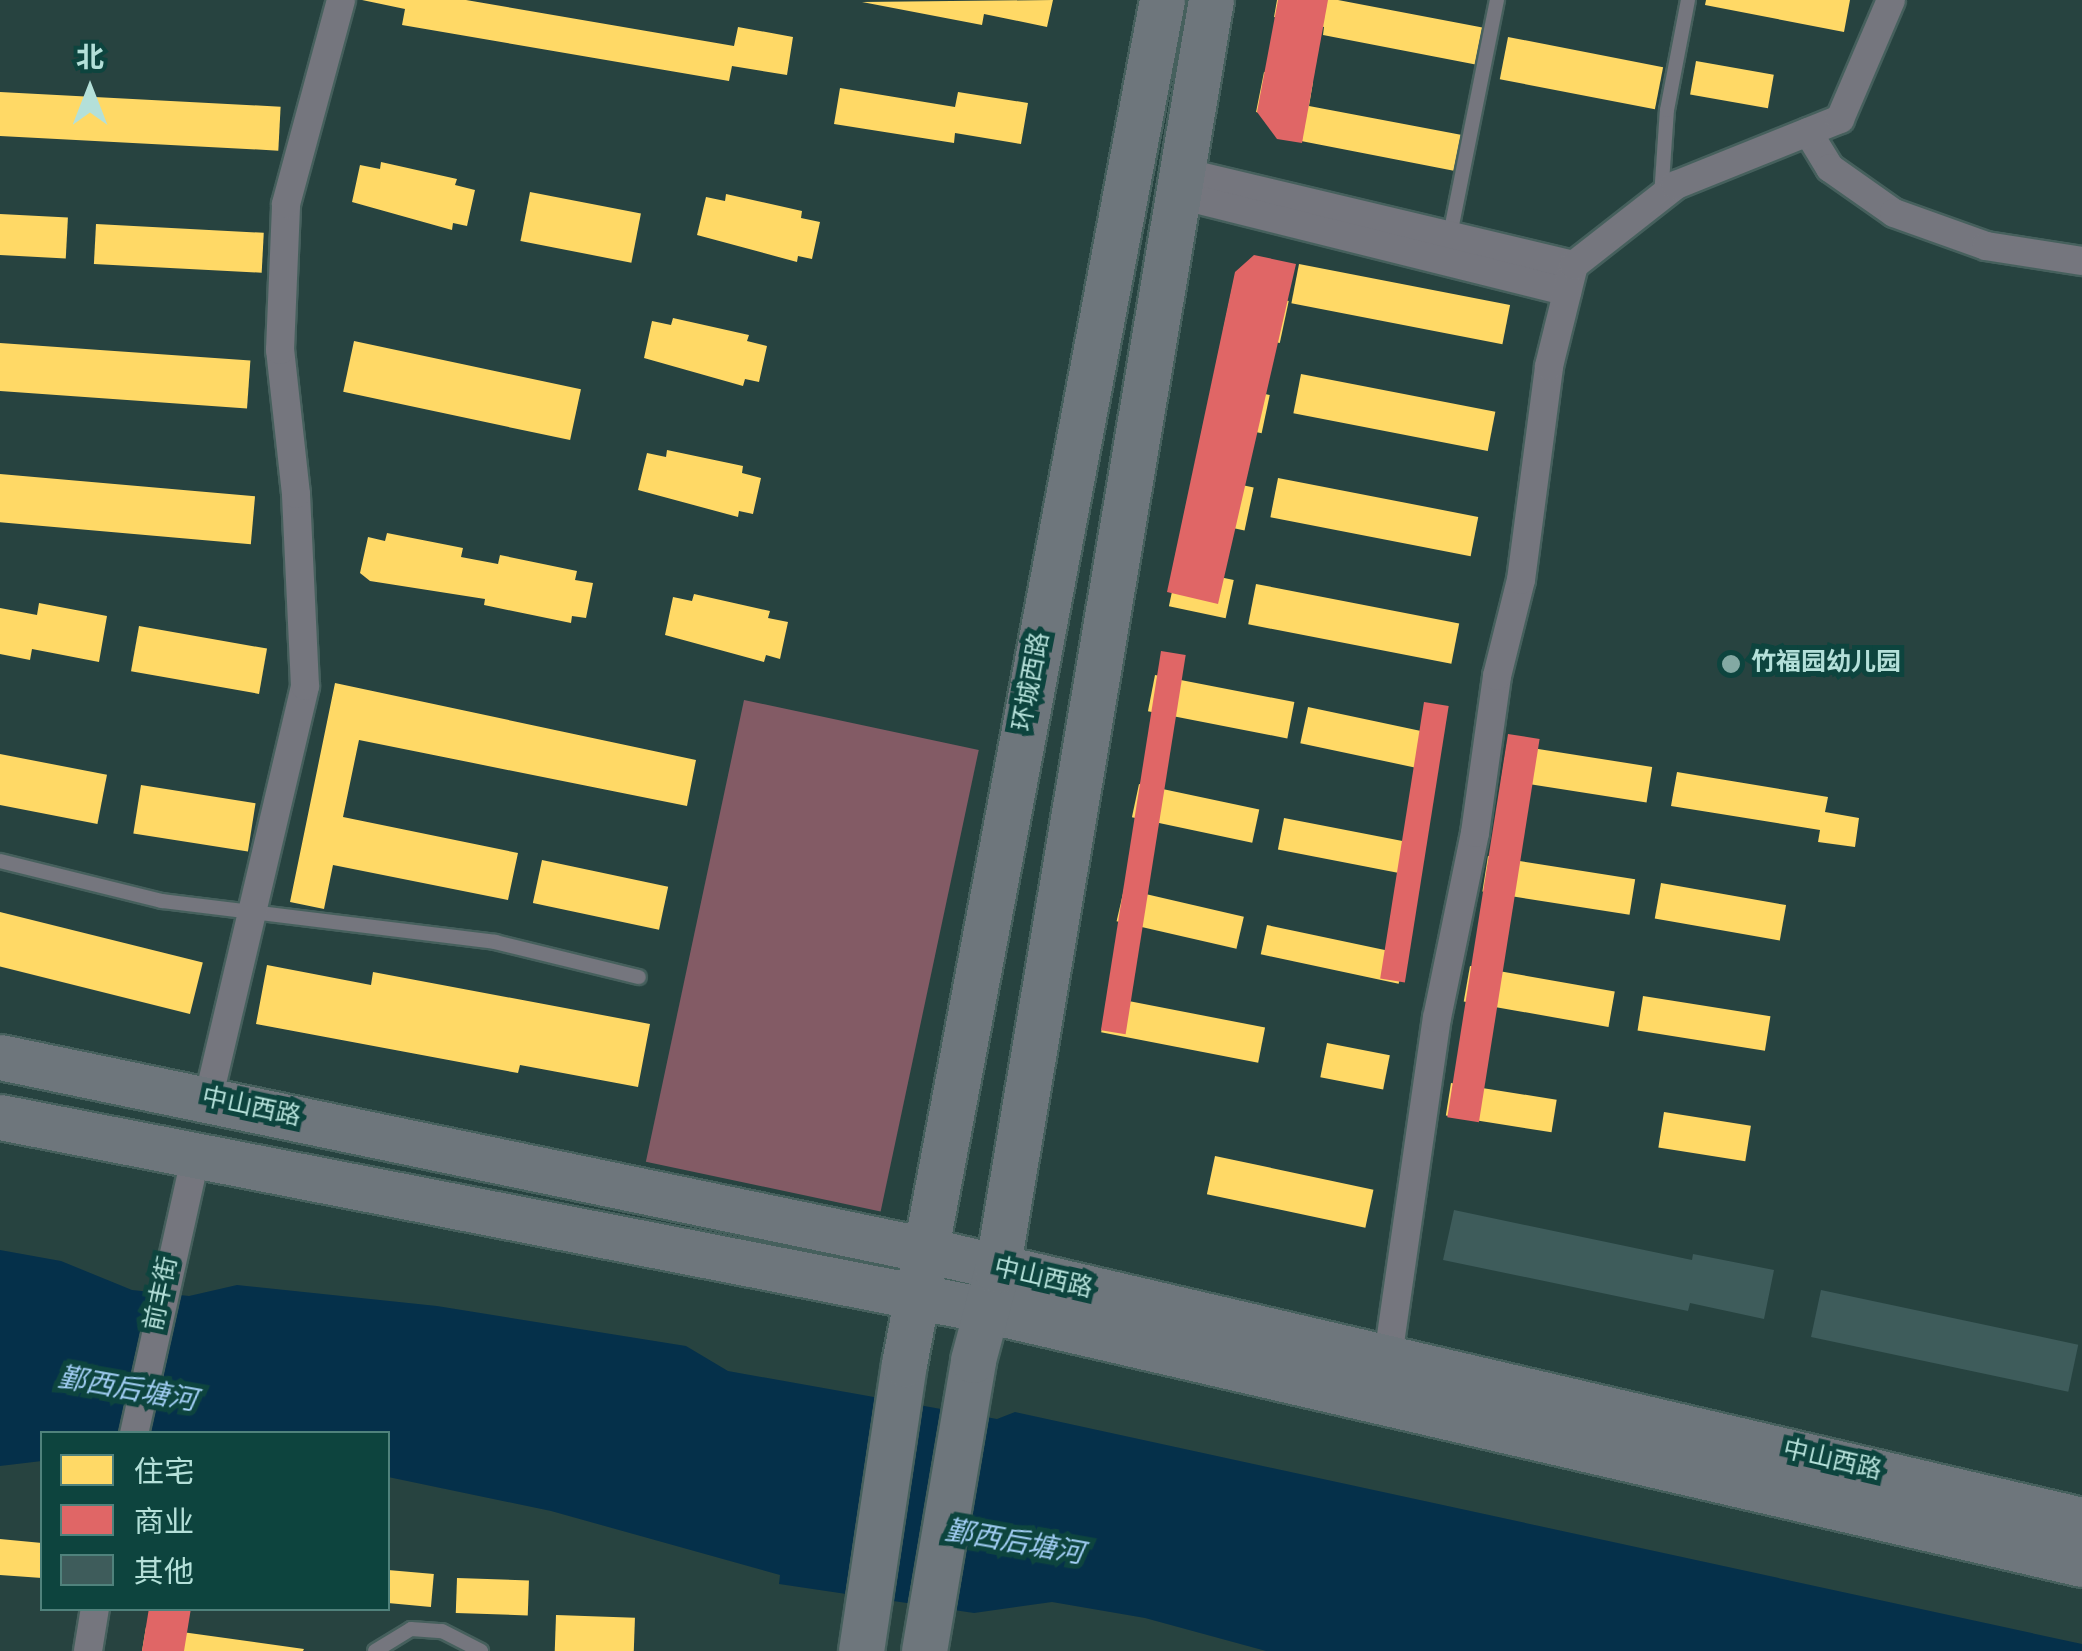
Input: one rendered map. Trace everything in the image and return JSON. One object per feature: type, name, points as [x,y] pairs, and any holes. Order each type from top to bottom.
[{"type":"main road","name":"环城西路","points":[[860,1651],[904,1364],[1162,0]]},
{"type":"main road","points":[[924,1651],[973,1360],[991,1290],[1211,0]]},
{"type":"main road","name":"中山西路","points":[[0,1057],[926,1250],[991,1290],[2082,1564]]},
{"type":"main road","name":"中山西路","points":[[0,1116],[918,1298],[991,1290],[1388,1358],[2082,1520]]},
{"type":"street","points":[[208,1100],[305,686],[296,494],[280,350],[286,204],[341,0]]},
{"type":"street","points":[[1388,1358],[1437,1018],[1475,833],[1497,676],[1521,580],[1548,366],[1571,278],[1661,197],[1840,119],[1891,0]]},
{"type":"street","points":[[1808,132],[1830,168],[1894,213],[1986,246],[2082,260]]},
{"type":"street","points":[[1181,184],[1450,235],[1571,278]]},
{"type":"street","points":[[1181,184],[1571,278]]},
{"type":"street","name":"前丰街","points":[[135,1431],[196,1155]]},
{"type":"street","points":[[88,1651],[95,1611]]},
{"type":"lane","points":[[1450,235],[1497,0]]},
{"type":"lane","points":[[1661,197],[1668,110],[1688,0]]},
{"type":"lane","points":[[0,861],[162,901],[495,942],[639,977]]},
{"type":"lane","points":[[375,1651],[411,1629],[442,1632],[481,1651]]},
{"type":"shaded area","points":[[744,700],[979,750],[881,1212],[646,1162]]},
{"type":"water","name":"鄞西后塘河","points":[[0,1250],[61,1261],[132,1290],[189,1296],[237,1285],[437,1306],[686,1346],[728,1371],[997,1419],[1015,1412],[2082,1644],[2082,1651],[1266,1651],[1145,1618],[1052,1602],[974,1613],[779,1584],[780,1575],[551,1511],[390,1477],[390,1431],[40,1431],[40,1461],[0,1466]]},
{"type":"building: 住宅","points":[[362,0],[466,0],[734,46],[738,27],[793,37],[787,75],[732,66],[729,81],[402,25],[405,9]]},
{"type":"building: 住宅","points":[[1053,0],[1047,27],[984,14],[982,25],[862,2]]},
{"type":"building: 住宅","points":[[1277,0],[1338,0],[1485,28],[1478,65],[1323,35],[1324,27],[1274,17]]},
{"type":"building: 住宅","points":[[1706,0],[1850,0],[1844,32],[1705,5]]},
{"type":"building: 住宅","points":[[1508,37],[1663,67],[1655,109],[1500,79]]},
{"type":"building: 住宅","points":[[1696,61],[1774,75],[1768,108],[1690,94]]},
{"type":"building: 住宅","points":[[1264,72],[1313,82],[1309,106],[1462,135],[1455,171],[1301,141],[1305,121],[1256,112]]},
{"type":"building: 住宅","points":[[840,88],[955,107],[958,92],[1028,103],[1021,144],[955,133],[954,143],[834,124]]},
{"type":"building: 住宅","points":[[0,92],[281,107],[278,151],[0,136]]},
{"type":"building: 住宅","points":[[381,162],[457,179],[455,185],[475,190],[467,226],[453,223],[452,230],[352,202],[360,165],[380,169]]},
{"type":"building: 住宅","points":[[530,192],[641,214],[631,263],[520,241]]},
{"type":"building: 住宅","points":[[726,194],[802,211],[801,218],[820,222],[812,259],[798,256],[797,262],[697,235],[706,197],[725,201]]},
{"type":"building: 住宅","points":[[0,214],[68,218],[66,259],[0,255]]},
{"type":"building: 住宅","points":[[96,224],[264,233],[262,273],[94,264]]},
{"type":"building: 住宅","points":[[1299,264],[1510,305],[1502,344],[1291,303]]},
{"type":"building: 住宅","points":[[1232,289],[1289,301],[1280,343],[1223,331]]},
{"type":"building: 住宅","points":[[673,318],[749,335],[747,341],[767,346],[759,382],[745,379],[743,386],[644,358],[652,321],[671,325]]},
{"type":"building: 住宅","points":[[354,341],[581,389],[570,440],[343,392]]},
{"type":"building: 住宅","points":[[0,343],[250,361],[247,408],[0,391]]},
{"type":"building: 住宅","points":[[1301,374],[1495,412],[1488,451],[1293,413]]},
{"type":"building: 住宅","points":[[1213,383],[1270,395],[1262,433],[1205,421]]},
{"type":"building: 住宅","points":[[667,450],[743,466],[742,473],[761,478],[753,514],[739,511],[738,517],[638,490],[647,453],[666,457]]},
{"type":"building: 住宅","points":[[0,474],[255,496],[251,544],[0,522]]},
{"type":"building: 住宅","points":[[1195,475],[1254,487],[1245,531],[1186,518]]},
{"type":"building: 住宅","points":[[1278,478],[1478,517],[1471,556],[1270,517]]},
{"type":"building: 住宅","points":[[387,533],[463,548],[461,557],[498,564],[500,555],[577,571],[575,580],[593,583],[586,618],[572,616],[571,623],[484,605],[485,599],[370,581],[360,573],[368,537],[385,541]]},
{"type":"building: 住宅","points":[[1177,568],[1234,580],[1226,618],[1169,606]]},
{"type":"building: 住宅","points":[[1256,584],[1459,623],[1451,664],[1248,624]]},
{"type":"building: 住宅","points":[[694,594],[770,611],[768,618],[788,622],[780,659],[766,655],[764,662],[665,635],[673,597],[692,601]]},
{"type":"building: 住宅","points":[[39,603],[107,616],[99,662],[32,649],[30,660],[0,654],[0,608],[37,615]]},
{"type":"building: 住宅","points":[[139,626],[267,649],[259,694],[131,671]]},
{"type":"building: 住宅","points":[[1155,675],[1294,702],[1287,738],[1148,711]]},
{"type":"building: 住宅","points":[[335,683],[696,760],[687,806],[359,740],[343,817],[518,853],[508,900],[333,865],[324,909],[290,902]]},
{"type":"building: 住宅","points":[[1308,707],[1441,735],[1433,771],[1300,743]]},
{"type":"building: 住宅","points":[[1507,744],[1652,767],[1647,803],[1501,780]]},
{"type":"building: 住宅","points":[[0,754],[107,775],[97,824],[0,805]]},
{"type":"building: 住宅","points":[[1677,772],[1828,797],[1825,812],[1859,818],[1855,847],[1818,842],[1820,830],[1671,806]]},
{"type":"building: 住宅","points":[[1139,784],[1259,810],[1252,843],[1132,817]]},
{"type":"building: 住宅","points":[[141,785],[256,803],[248,852],[133,833]]},
{"type":"building: 住宅","points":[[1284,818],[1424,845],[1418,877],[1278,849]]},
{"type":"building: 住宅","points":[[1488,856],[1635,879],[1630,915],[1482,892]]},
{"type":"building: 住宅","points":[[542,860],[668,887],[659,930],[533,903]]},
{"type":"building: 住宅","points":[[1661,883],[1786,905],[1780,941],[1655,918]]},
{"type":"building: 住宅","points":[[1124,889],[1244,917],[1236,949],[1117,921]]},
{"type":"building: 住宅","points":[[0,912],[203,963],[190,1014],[0,967]]},
{"type":"building: 住宅","points":[[1267,925],[1405,954],[1399,984],[1261,954]]},
{"type":"building: 住宅","points":[[267,965],[371,985],[373,972],[650,1024],[638,1087],[520,1065],[518,1073],[256,1024]]},
{"type":"building: 住宅","points":[[1470,966],[1615,992],[1609,1027],[1464,1001]]},
{"type":"building: 住宅","points":[[1643,996],[1770,1016],[1765,1051],[1638,1031]]},
{"type":"building: 住宅","points":[[1108,997],[1265,1028],[1258,1063],[1101,1032]]},
{"type":"building: 住宅","points":[[1327,1043],[1390,1055],[1383,1090],[1320,1077]]},
{"type":"building: 住宅","points":[[1451,1083],[1557,1100],[1552,1132],[1446,1116]]},
{"type":"building: 住宅","points":[[1664,1112],[1751,1126],[1745,1161],[1658,1148]]},
{"type":"building: 住宅","points":[[1215,1156],[1373,1190],[1365,1228],[1207,1194]]},
{"type":"building: 住宅","points":[[0,1539],[40,1543],[40,1578],[0,1575]]},
{"type":"building: 住宅","points":[[390,1570],[434,1574],[431,1607],[390,1603]]},
{"type":"building: 住宅","points":[[457,1578],[529,1581],[528,1615],[456,1613]]},
{"type":"building: 住宅","points":[[556,1615],[635,1618],[634,1651],[555,1651]]},
{"type":"building: 住宅","points":[[146,1627],[304,1649],[142,1651]]},
{"type":"building: 商业","points":[[1278,0],[1328,0],[1302,143],[1277,139],[1257,112]]},
{"type":"building: 商业","points":[[1254,255],[1296,264],[1218,604],[1167,592],[1235,272]]},
{"type":"building: 商业","points":[[1161,651],[1186,655],[1126,1034],[1101,1030]]},
{"type":"building: 商业","points":[[1424,702],[1449,706],[1405,982],[1380,979]]},
{"type":"building: 商业","points":[[1508,734],[1540,739],[1479,1122],[1447,1117]]},
{"type":"building: 商业","points":[[149,1611],[191,1611],[184,1651],[142,1651]]},
{"type":"building: 其他","points":[[1454,1210],[1692,1260],[1693,1254],[1774,1270],[1764,1319],[1690,1303],[1688,1311],[1443,1260]]},
{"type":"building: 其他","points":[[1821,1290],[2078,1345],[2068,1392],[1811,1337]]},
{"type":"place","name":"竹福园幼儿园","points":[[1731,664]]}]
